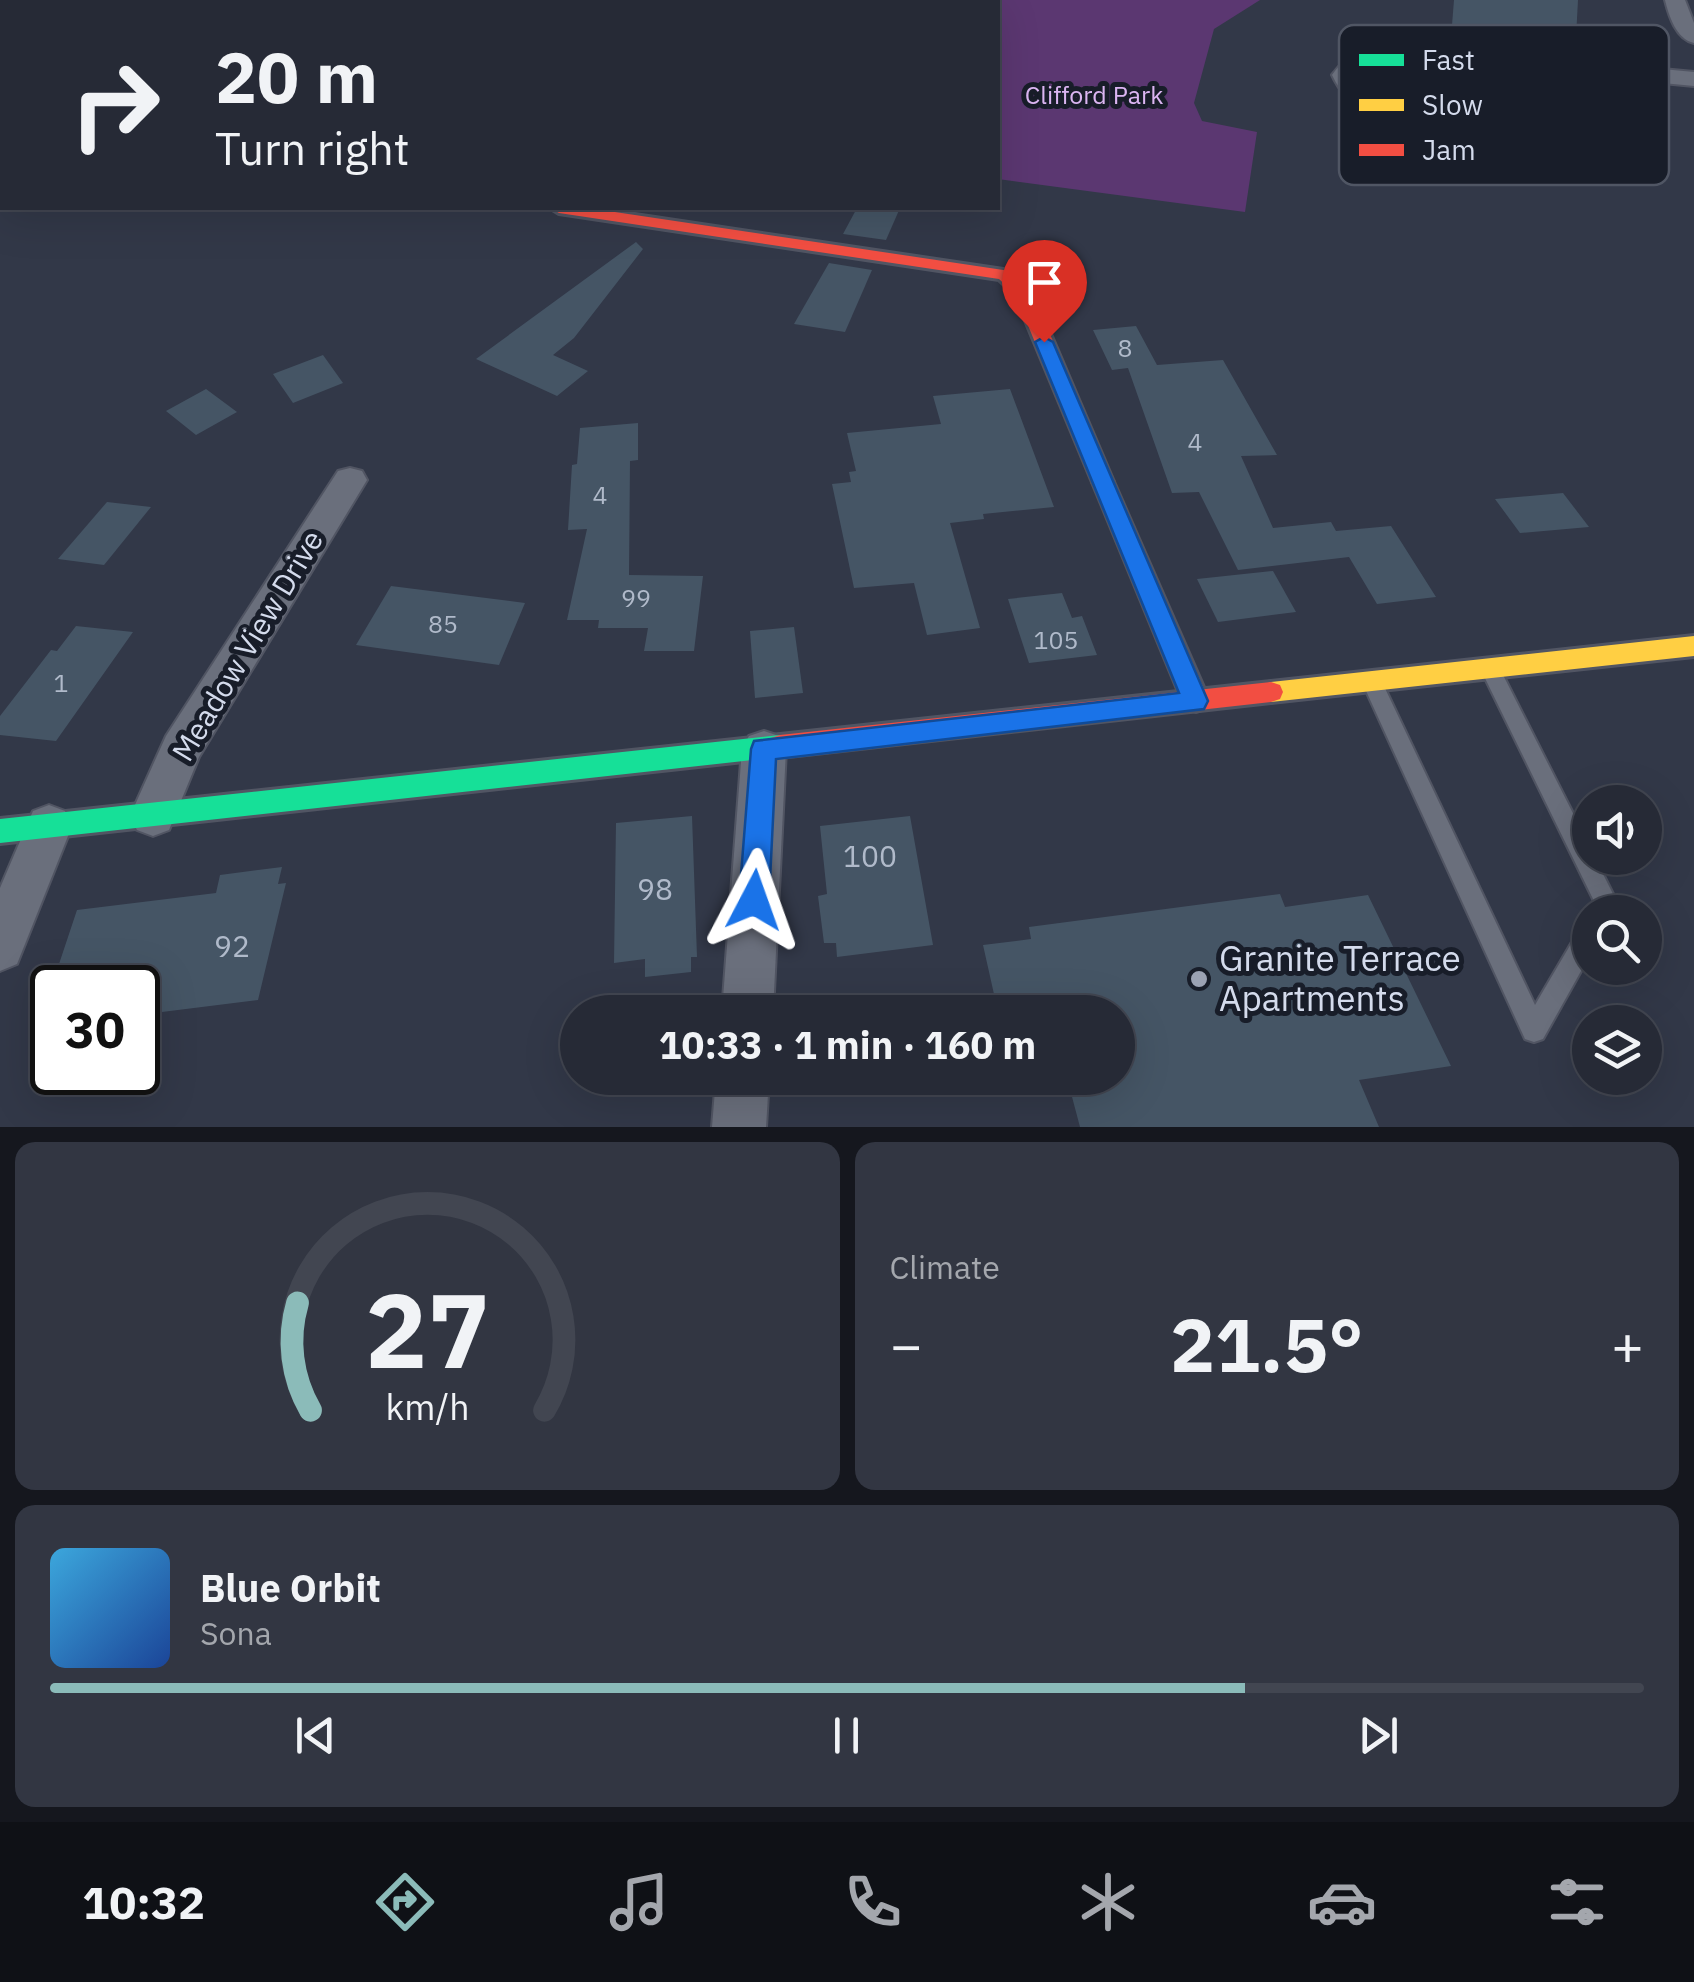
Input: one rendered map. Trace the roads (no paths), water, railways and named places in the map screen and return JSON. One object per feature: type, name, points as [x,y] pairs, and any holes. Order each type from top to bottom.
[{"type":"street","points":[[1675,0],[1680,18],[1694,36]]},
{"type":"street","points":[[1669,77],[1694,79]]},
{"type":"street","points":[[574,210],[967,267],[1012,279],[1023,292],[1196,701]]},
{"type":"street","name":"Meadow View Drive","points":[[153,816],[180,749],[350,480]]},
{"type":"street","points":[[0,832],[1694,646]]},
{"type":"street","points":[[748,995],[764,749]]},
{"type":"street","points":[[0,946],[49,826]]},
{"type":"street","points":[[739,1127],[741,1095]]},
{"type":"lane","points":[[1490,667],[1603,895]]},
{"type":"lane","points":[[1372,681],[1534,1030],[1572,964]]},
{"type":"place","name":"Granite Terrace Apartments","points":[[1199,979]]},
{"type":"park label","name":"Clifford Park","points":[[1094,95]]}]
